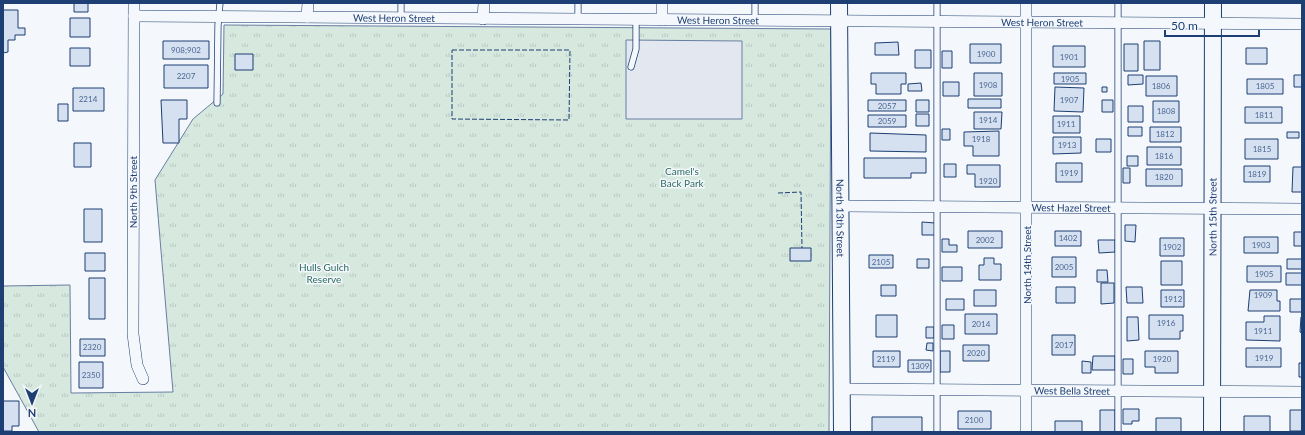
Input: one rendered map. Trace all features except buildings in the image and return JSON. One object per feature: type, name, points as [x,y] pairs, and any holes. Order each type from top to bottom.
[{"type":"street","name":"North 9th Street","points":[[134,3],[133,334],[136,365],[143,379]]},
{"type":"street","points":[[308,3],[308,18]]},
{"type":"street","points":[[484,3],[484,19]]},
{"type":"street","points":[[662,3],[662,20]]},
{"type":"street","name":"North 13th Street","points":[[839,3],[842,432]]},
{"type":"street","name":"North 14th Street","points":[[1026,3],[1026,432]]},
{"type":"street","name":"North 15th Street","points":[[1212,432],[1213,3]]},
{"type":"street","name":"West Heron Street","points":[[134,16],[1302,24]]},
{"type":"street","name":"West Hazel Street","points":[[840,206],[1302,209]]},
{"type":"street","name":"West Bella Street","points":[[842,389],[1302,392]]},
{"type":"lane","points":[[217,103],[218,25],[220,17],[220,3]]},
{"type":"lane","points":[[401,3],[401,18]]},
{"type":"lane","points":[[578,3],[578,19]]},
{"type":"lane","points":[[755,3],[755,20]]},
{"type":"lane","points":[[937,3],[937,432]]},
{"type":"lane","points":[[1118,3],[1118,432]]},
{"type":"lane","points":[[631,67],[636,49],[636,20]]},
{"type":"green space","points":[[224,25],[831,29],[829,432],[39,432],[3,367],[3,286],[70,285],[71,393],[173,392],[155,180],[193,119],[223,94]]},
{"type":"shaded area","points":[[626,40],[742,41],[742,119],[626,119]]},
{"type":"fence","points":[[452,50],[570,50],[569,120],[452,119],[452,50]]},
{"type":"fence","points":[[778,193],[801,192],[802,248]]},
{"type":"park label","name":"Camel's Back Park","points":[[682,176]]},
{"type":"park label","name":"Hulls Gulch Reserve","points":[[324,272]]}]
